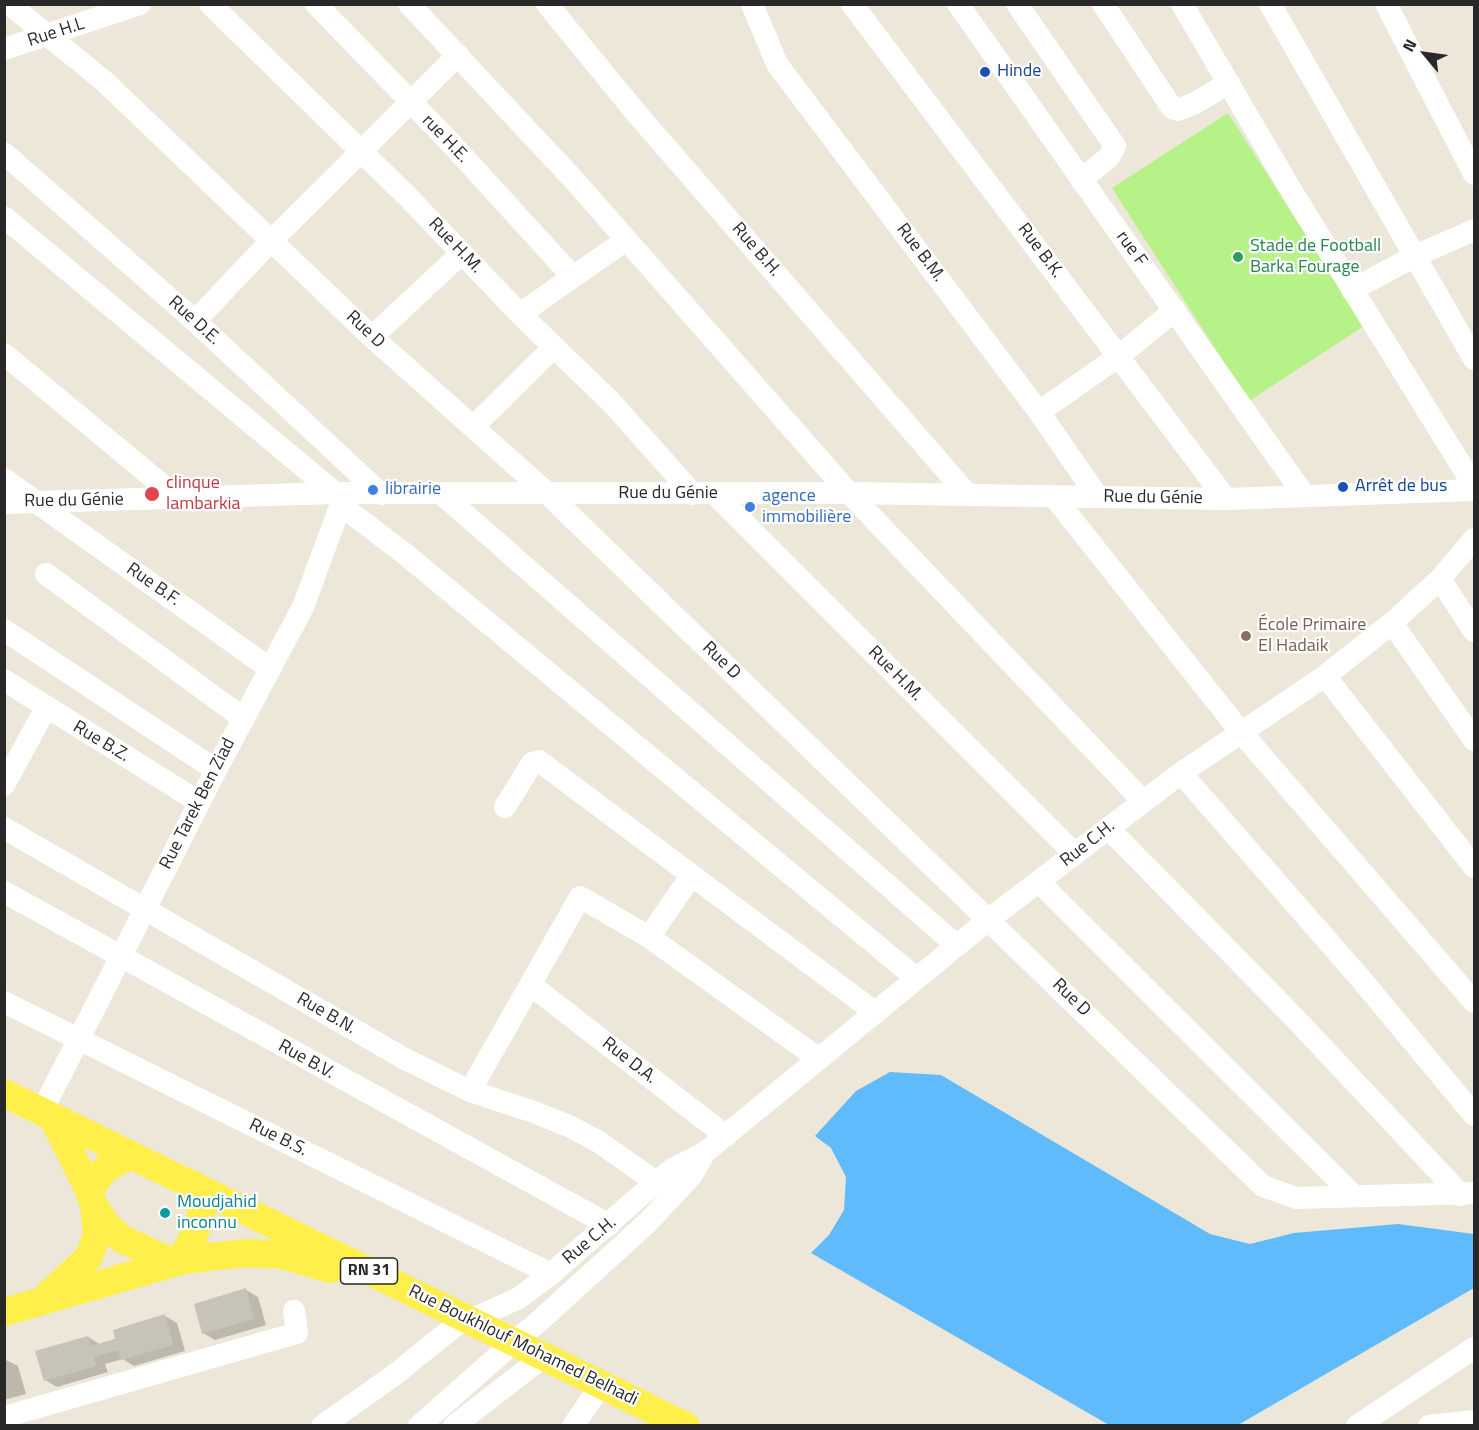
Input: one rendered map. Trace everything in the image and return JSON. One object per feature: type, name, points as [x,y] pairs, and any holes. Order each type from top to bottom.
[{"type":"main road","name":"Rue Boukhlouf Mohamed Belhadi","points":[[4,1094],[194,1185],[509,1346],[686,1425]]},
{"type":"main road","points":[[47,1114],[106,1224],[122,1239],[177,1262],[199,1226],[201,1216],[199,1195],[194,1185]]},
{"type":"main road","points":[[43,1300],[84,1263],[92,1251],[97,1234],[92,1198],[106,1167],[131,1155]]},
{"type":"main road","name":"Rue Boukhlouf Mohamed Belhadi","points":[[4,1312],[177,1262],[250,1253],[298,1258],[329,1268],[463,1323]]},
{"type":"main road","name":"Rue Boukhlouf Mohamed Belhadi","points":[[509,1346],[534,1364],[651,1424]]},
{"type":"street","name":"Rue D","points":[[9,4],[104,81],[372,337],[547,493],[1263,1186],[1296,1198],[1468,1194]]},
{"type":"street","name":"Rue H.L","points":[[4,49],[141,4]]},
{"type":"street","name":"Rue H.M.","points":[[210,4],[362,151],[520,314],[1075,854]]},
{"type":"street","name":"rue H.E.","points":[[316,4],[572,276]]},
{"type":"street","points":[[408,4],[574,180],[849,493],[1143,801]]},
{"type":"street","name":"Rue B.M.","points":[[752,4],[777,64],[1039,412],[1098,497]]},
{"type":"street","name":"Rue B.K.","points":[[852,4],[1226,499]]},
{"type":"street","name":"rue F","points":[[958,4],[1304,495]]},
{"type":"street","points":[[1017,4],[1114,146],[1109,157],[1081,180]]},
{"type":"street","points":[[1103,4],[1172,108],[1178,110],[1195,103],[1229,83]]},
{"type":"street","points":[[1182,4],[1474,488]]},
{"type":"street","points":[[1270,4],[1474,359]]},
{"type":"street","points":[[1386,4],[1474,174]]},
{"type":"street","name":"Rue B.H.","points":[[552,6],[638,114],[968,494]]},
{"type":"street","points":[[195,321],[270,242],[458,55]]},
{"type":"street","name":"Rue D.E.","points":[[4,153],[195,321],[381,494]]},
{"type":"street","points":[[4,217],[405,554],[916,978]]},
{"type":"street","points":[[1353,290],[1415,256],[1474,230]]},
{"type":"street","points":[[520,314],[626,240]]},
{"type":"street","points":[[372,337],[462,253]]},
{"type":"street","points":[[1039,412],[1119,356],[1175,310]]},
{"type":"street","points":[[473,427],[554,347]]},
{"type":"street","points":[[4,354],[179,499]]},
{"type":"street","name":"Rue B.F.","points":[[4,479],[269,668]]},
{"type":"street","name":"Rue du Génie","points":[[4,502],[547,493],[968,494],[1055,498],[1226,499],[1474,488]]},
{"type":"street","points":[[443,495],[956,945]]},
{"type":"street","name":"Rue Tarek Ben Ziad","points":[[47,1114],[78,1039],[199,802],[303,607],[341,498]]},
{"type":"street","points":[[1055,498],[1240,731],[1474,1002]]},
{"type":"street","name":"Rue C.H.","points":[[322,1425],[393,1376],[463,1323],[519,1298],[551,1274],[656,1182],[674,1168],[704,1153],[726,1136],[988,920],[1181,773],[1240,731],[1325,676],[1392,623],[1440,579],[1474,539]]},
{"type":"street","points":[[46,574],[243,718]]},
{"type":"street","points":[[1440,579],[1474,631]]},
{"type":"street","points":[[1392,623],[1474,740]]},
{"type":"street","points":[[4,630],[216,770]]},
{"type":"street","points":[[1325,676],[1474,867]]},
{"type":"street","name":"Rue B.Z.","points":[[4,680],[199,802]]},
{"type":"street","points":[[4,785],[46,708]]},
{"type":"street","points":[[505,807],[532,763],[539,761],[876,1013]]},
{"type":"street","points":[[1181,773],[1360,978],[1474,1115]]},
{"type":"street","name":"Rue B.N.","points":[[4,828],[358,1032],[470,1091],[571,1127],[599,1142],[656,1182]]},
{"type":"street","points":[[1108,828],[1468,1194]]},
{"type":"street","points":[[649,936],[691,876]]},
{"type":"street","points":[[1039,882],[1353,1195]]},
{"type":"street","name":"Rue B.V.","points":[[4,892],[609,1225]]},
{"type":"street","points":[[470,1091],[532,986],[580,897],[649,936],[819,1059]]},
{"type":"street","name":"Rue D.A.","points":[[532,986],[726,1136]]},
{"type":"street","name":"Rue B.S.","points":[[4,1002],[551,1274]]},
{"type":"street","name":"Rue C.H.","points":[[419,1425],[536,1324],[647,1222],[690,1176],[704,1153]]},
{"type":"street","points":[[4,1417],[297,1333],[294,1311]]},
{"type":"street","points":[[1357,1425],[1474,1348]]},
{"type":"street","points":[[454,1425],[534,1364]]},
{"type":"street","points":[[573,1425],[595,1394]]},
{"type":"street","points":[[1429,1425],[1474,1421]]},
{"type":"green space","name":"Stade de Football Barka Fourage","points":[[1228,113],[1364,326],[1249,401],[1112,188]]},
{"type":"water","points":[[890,1072],[941,1075],[1210,1234],[1250,1244],[1294,1233],[1398,1224],[1474,1234],[1474,1288],[1238,1425],[1109,1425],[811,1253],[829,1235],[844,1210],[846,1177],[831,1148],[815,1136],[856,1091]]},
{"type":"building","points":[[246,1288],[254,1319],[202,1334],[194,1304]]},
{"type":"building","points":[[165,1314],[173,1345],[121,1360],[118,1350],[94,1357],[96,1366],[44,1381],[35,1351],[88,1336],[91,1346],[115,1339],[113,1330]]},
{"type":"place","name":"Hinde","points":[[985,72]]},
{"type":"place","name":"Stade de Football Barka Fourage","points":[[1238,257]]},
{"type":"place","name":"Arrêt de bus","points":[[1343,487]]},
{"type":"place","name":"librairie","points":[[373,490]]},
{"type":"place","name":"clinque lambarkia","points":[[152,494]]},
{"type":"place","name":"agence immobilière","points":[[750,507]]},
{"type":"place","name":"École Primaire El Hadaik","points":[[1246,636]]},
{"type":"place","name":"Moudjahid inconnu","points":[[165,1213]]}]
